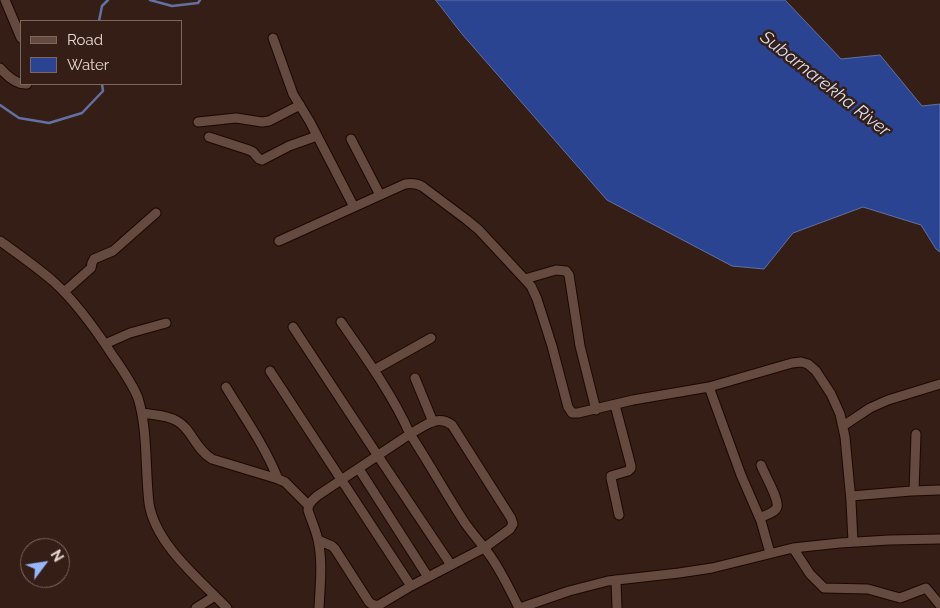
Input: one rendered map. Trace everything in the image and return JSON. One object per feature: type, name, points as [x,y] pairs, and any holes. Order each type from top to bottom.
[{"type":"street","points":[[5,0],[20,36]]},
{"type":"street","points":[[272,38],[291,89],[354,207]]},
{"type":"street","points":[[0,68],[20,83]]},
{"type":"street","points":[[198,122],[236,118],[262,122],[269,121],[300,105]]},
{"type":"street","points":[[209,137],[249,150],[262,160],[289,146],[317,136]]},
{"type":"street","points":[[351,139],[380,195]]},
{"type":"street","points":[[279,241],[405,184],[418,184],[479,230],[535,292],[570,411],[575,414],[633,400],[709,387],[792,363],[801,362],[808,364],[816,371],[831,394],[840,414],[851,496],[853,542]]},
{"type":"street","points":[[64,292],[92,268],[94,260],[113,251],[156,213]]},
{"type":"street","points":[[0,241],[38,269],[64,292],[105,344],[129,380],[137,396],[142,413],[150,505],[159,532],[181,561],[227,608]]},
{"type":"street","points":[[525,279],[556,270],[566,271],[569,275],[580,346],[596,410]]},
{"type":"street","points":[[341,322],[402,415],[410,434],[466,524],[493,560],[520,608],[569,591],[616,580],[712,568],[793,548],[853,542],[940,539]]},
{"type":"street","points":[[105,344],[130,332],[166,323]]},
{"type":"street","points":[[293,327],[451,565]]},
{"type":"street","points":[[374,370],[431,338]]},
{"type":"street","points":[[270,372],[411,586]]},
{"type":"street","points":[[415,378],[433,422]]},
{"type":"street","points":[[843,426],[870,408],[888,400],[940,384]]},
{"type":"street","points":[[226,387],[272,462],[278,478]]},
{"type":"street","points":[[709,387],[741,475],[765,530],[770,553]]},
{"type":"street","points":[[615,405],[631,466],[628,471],[611,476],[619,515]]},
{"type":"street","points":[[142,413],[169,417],[180,422],[205,455],[212,459],[278,478],[285,482],[308,505],[318,540],[320,560],[319,608]]},
{"type":"street","points":[[308,505],[317,496],[410,434],[433,422],[442,420],[452,425],[513,524],[484,548],[411,586],[390,604],[376,606],[371,604],[335,549],[318,540]]},
{"type":"street","points":[[914,491],[916,434]]},
{"type":"street","points":[[760,465],[776,498],[777,507],[760,518]]},
{"type":"street","points":[[359,469],[428,577]]},
{"type":"street","points":[[851,496],[940,490]]},
{"type":"street","points":[[793,548],[810,574],[824,588],[868,589],[900,598],[926,588],[940,605]]},
{"type":"street","points":[[616,580],[617,608]]},
{"type":"street","points":[[196,608],[215,596]]},
{"type":"water","name":"Subarnarekha River","points":[[436,0],[785,0],[841,59],[880,55],[922,106],[940,104],[940,252],[936,249],[921,225],[863,207],[793,233],[764,269],[732,266],[607,200],[462,34]]},
{"type":"waterway","points":[[99,20],[102,6],[108,0]]},
{"type":"waterway","points":[[150,0],[172,6],[198,3],[200,0]]},
{"type":"waterway","points":[[0,105],[19,118],[49,123],[82,113],[103,91],[102,85]]}]
